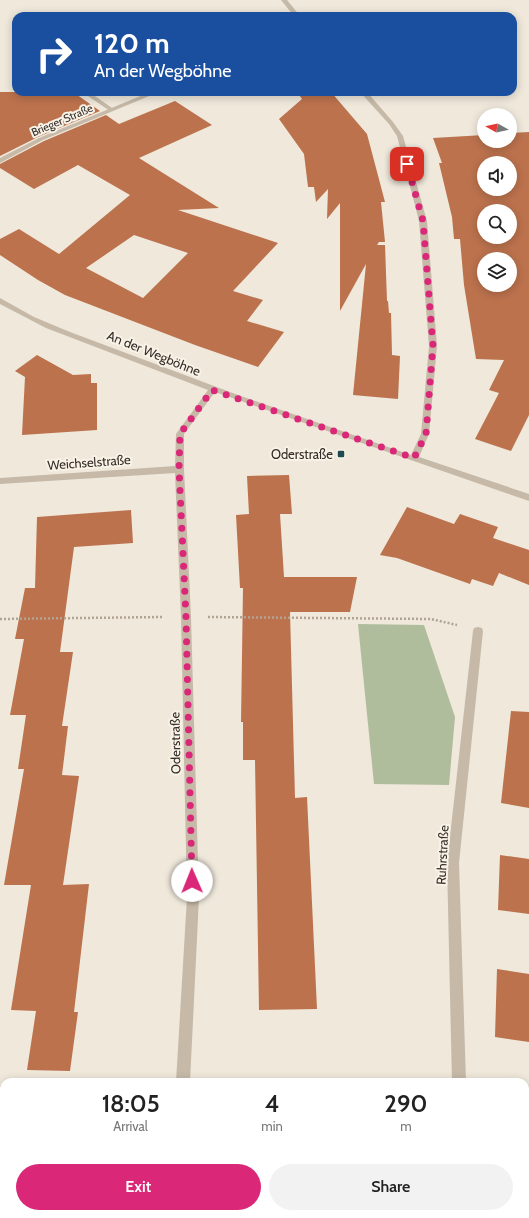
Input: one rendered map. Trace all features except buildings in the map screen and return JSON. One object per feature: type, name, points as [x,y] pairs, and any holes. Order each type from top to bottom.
[{"type":"street","points":[[285,0],[294,12]]},
{"type":"street","points":[[91,96],[112,110]]},
{"type":"street","name":"Brieger Straße","points":[[0,161],[42,140],[146,96]]},
{"type":"street","points":[[367,96],[391,123],[400,136],[423,221],[433,346],[426,434],[414,458]]},
{"type":"street","name":"An der Wegböhne","points":[[0,300],[9,306],[51,326],[212,390],[529,498]]},
{"type":"street","name":"Oderstraße","points":[[183,1078],[193,897],[186,617],[179,469],[180,434],[212,390]]},
{"type":"street","name":"Weichselstraße","points":[[0,481],[179,469]]},
{"type":"street","name":"Ruhrstraße","points":[[459,1078],[453,863],[478,631]]},
{"type":"path","points":[[0,619],[186,617],[431,619],[478,631]]},
{"type":"green space","points":[[358,624],[424,625],[455,717],[449,785],[374,784]]},
{"type":"place","name":"Oderstraße","points":[[341,454]]},
{"type":"route","points":[[192,881],[186,617],[179,469],[180,434],[212,390],[414,458],[426,434],[433,346],[423,221],[407,164]]}]
